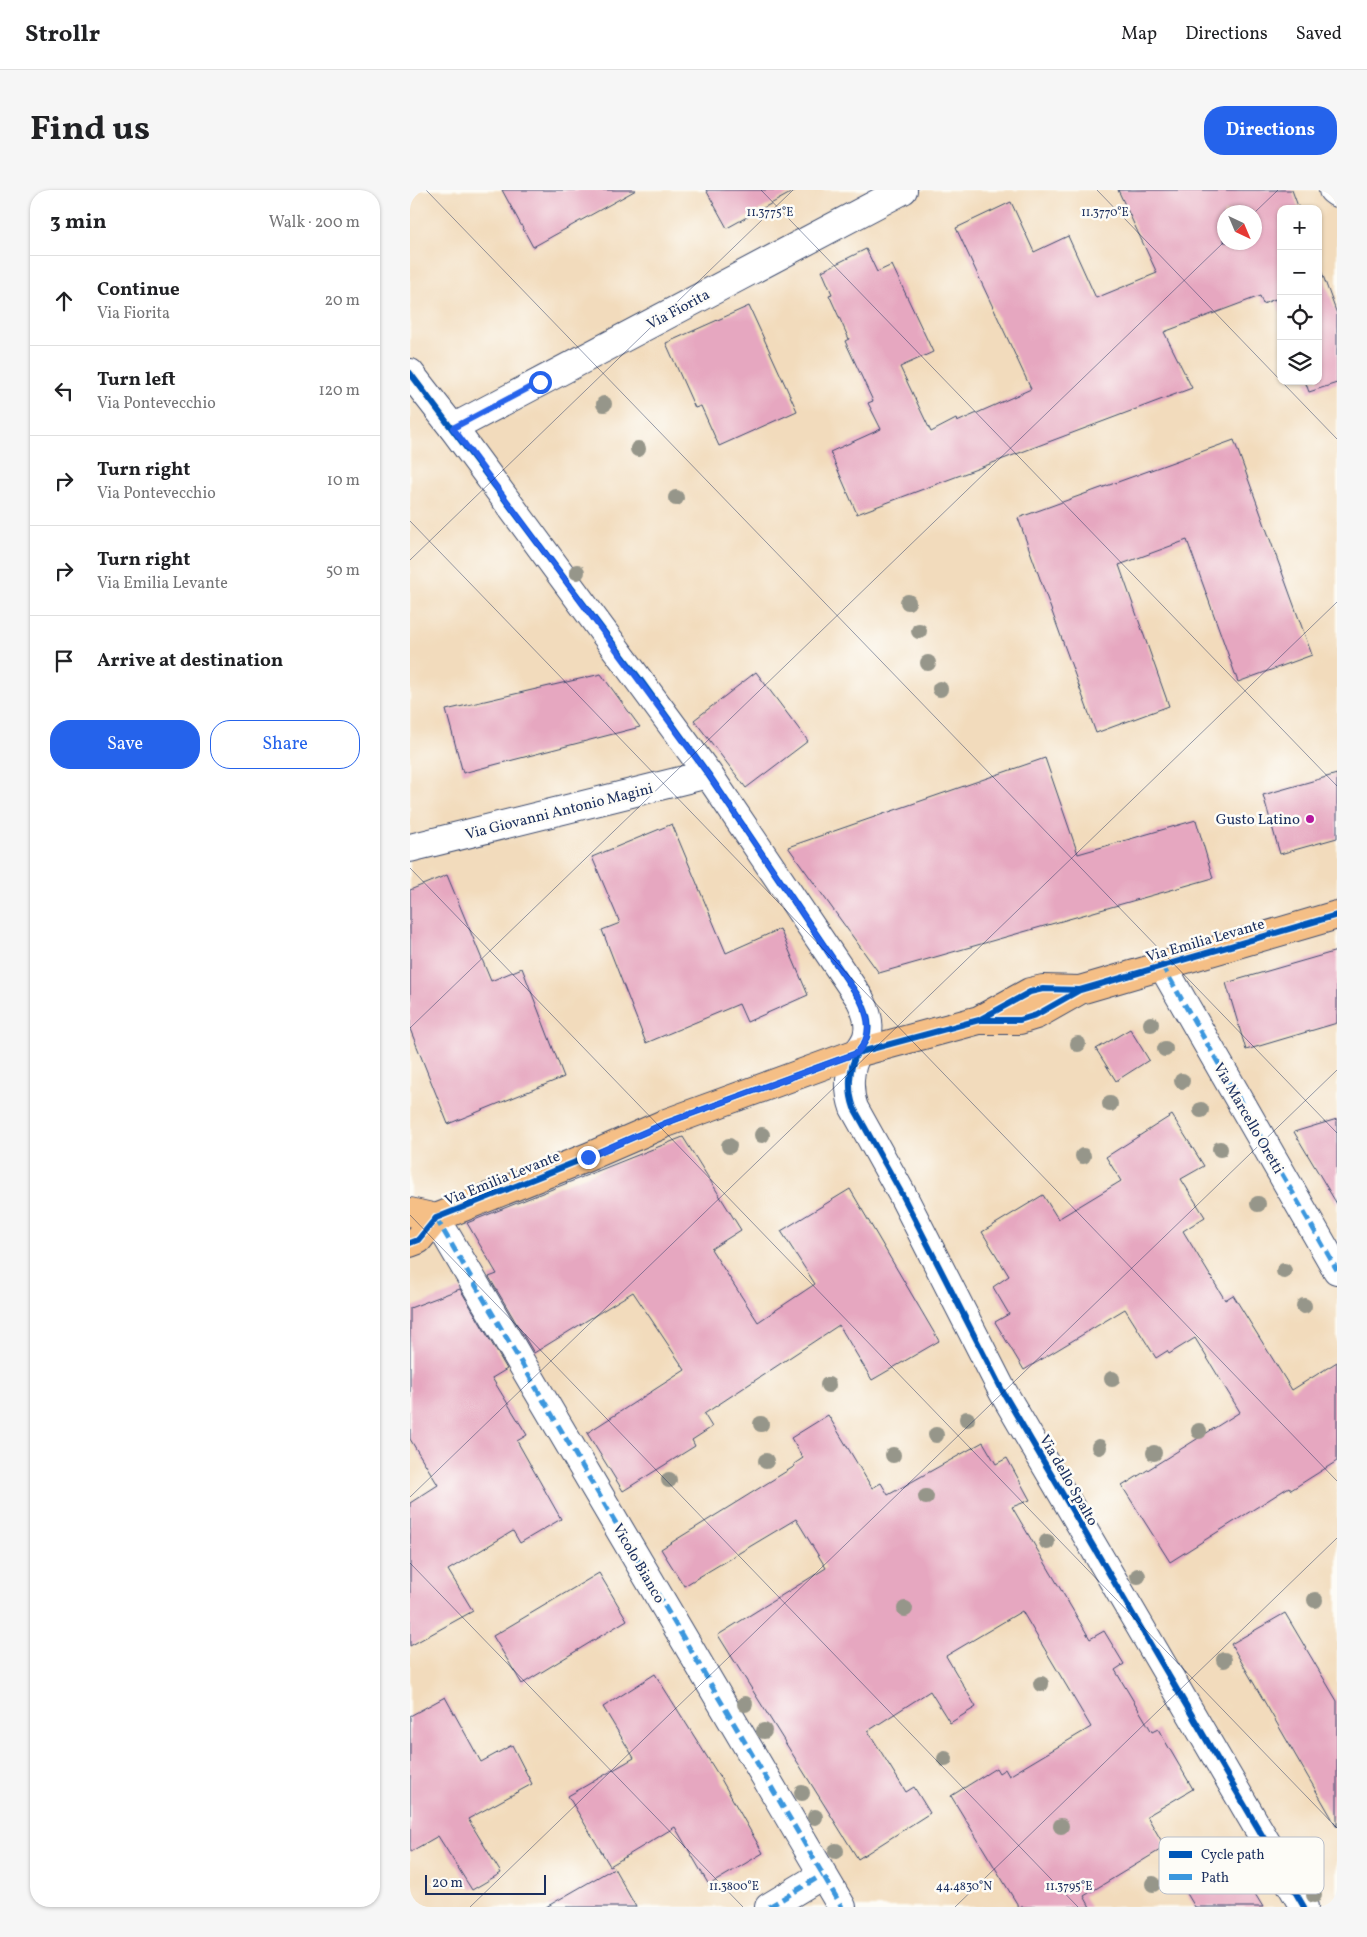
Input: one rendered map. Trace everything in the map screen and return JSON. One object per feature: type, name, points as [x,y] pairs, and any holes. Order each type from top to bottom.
[{"type":"main road","name":"Via Emilia Levante","points":[[410,1244],[418,1240],[436,1218],[588,1157],[666,1123],[857,1053],[979,1020],[1030,992],[1043,989],[1080,990],[1337,915]]},
{"type":"main road","name":"Via Emilia Levante","points":[[410,1212],[436,1218]]},
{"type":"street","name":"Via Fiorita","points":[[453,428],[903,190]]},
{"type":"street","points":[[1334,190],[1337,194]]},
{"type":"street","name":"Via dello Spalto","points":[[410,373],[453,428],[708,774],[860,999],[868,1015],[869,1030],[865,1044],[857,1053],[849,1084],[854,1108],[902,1194],[1003,1392],[1263,1837]]},
{"type":"street","name":"Via Giovanni Antonio Magini","points":[[410,848],[708,774]]},
{"type":"street","name":"Via Marcello Oretti","points":[[1162,965],[1337,1270]]},
{"type":"street","name":"Vicolo Bianco","points":[[436,1218],[842,1907]]},
{"type":"street","points":[[769,1907],[822,1875]]},
{"type":"street","name":"Via dello Spalto","points":[[1296,1894],[1304,1907]]},
{"type":"building","points":[[502,190],[636,190],[533,247]]},
{"type":"building","points":[[706,190],[796,190],[727,228]]},
{"type":"building","points":[[1118,190],[1292,190],[1298,205],[1277,205],[1277,304],[1275,299],[1263,304],[1260,296],[1164,332],[1192,388],[857,514],[830,452],[881,429],[868,403],[873,401],[845,341],[849,339],[829,295],[832,294],[822,271],[866,249],[877,272],[892,265],[933,352],[900,367],[931,432],[956,419],[957,422],[1031,389],[956,228],[1011,202],[1034,252],[1068,236],[1096,298],[1157,273]]},
{"type":"building","points":[[1322,273],[1337,314],[1337,383],[1309,392],[1306,385],[1322,385]]},
{"type":"building","points":[[749,306],[797,411],[719,446],[701,406],[695,408],[666,343]]},
{"type":"building","points":[[1234,440],[1312,655],[1238,682],[1187,540],[1119,565],[1169,706],[1096,733],[1018,518]]},
{"type":"building","points":[[756,672],[808,741],[746,788],[694,720]]},
{"type":"building","points":[[601,674],[640,727],[463,773],[446,710]]},
{"type":"building","points":[[1045,758],[1078,854],[1196,820],[1213,878],[879,973],[788,847]]},
{"type":"building","points":[[1337,774],[1337,838],[1280,854],[1263,795]]},
{"type":"building","points":[[672,824],[726,953],[780,929],[808,995],[747,1022],[739,1004],[646,1043],[602,930],[620,923],[592,857]]},
{"type":"building","points":[[447,875],[491,981],[522,968],[564,1077],[448,1124],[410,1029],[410,890]]},
{"type":"building","points":[[1337,951],[1337,1023],[1246,1050],[1226,983]]},
{"type":"building","points":[[1130,1029],[1149,1060],[1116,1081],[1096,1049]]},
{"type":"building","points":[[1172,1115],[1204,1166],[1181,1179],[1205,1217],[1183,1231],[1225,1300],[1233,1295],[1292,1390],[1337,1362],[1337,1461],[1291,1490],[1289,1487],[1170,1562],[1122,1486],[1240,1412],[1195,1338],[1169,1354],[1167,1351],[1156,1358],[1125,1309],[1024,1370],[995,1322],[1009,1314],[993,1287],[1009,1276],[982,1232],[1043,1195],[1058,1219],[1121,1181],[1106,1157]]},
{"type":"building","points":[[1337,1119],[1337,1204],[1294,1132]]},
{"type":"building","points":[[683,1137],[741,1230],[711,1249],[758,1322],[815,1284],[781,1231],[850,1189],[939,1341],[872,1380],[839,1325],[704,1414],[712,1427],[692,1440],[695,1446],[623,1491],[587,1433],[685,1370],[633,1292],[534,1353],[489,1277],[497,1274],[467,1223]]},
{"type":"building","points":[[460,1289],[507,1369],[492,1378],[527,1435],[517,1441],[561,1519],[520,1543],[513,1531],[448,1570],[473,1611],[410,1646],[410,1503],[438,1485],[410,1439],[410,1308]]},
{"type":"building","points":[[828,1415],[872,1488],[881,1483],[888,1495],[983,1442],[996,1464],[1007,1458],[1030,1500],[1012,1507],[1090,1639],[1104,1631],[1124,1664],[1115,1670],[1152,1732],[1158,1729],[1193,1789],[1147,1816],[1159,1837],[1159,1851],[1084,1896],[1090,1907],[1019,1907],[951,1796],[996,1768],[999,1773],[1005,1769],[1009,1776],[1091,1727],[1022,1611],[946,1656],[976,1707],[950,1723],[930,1691],[868,1731],[906,1792],[914,1787],[930,1813],[858,1859],[718,1635],[826,1568],[796,1519],[684,1586],[661,1549],[795,1466],[794,1464],[803,1458],[791,1438]]},
{"type":"building","points":[[599,1573],[627,1620],[522,1684],[493,1636]]},
{"type":"building","points":[[1285,1613],[1337,1701],[1337,1827],[1231,1644]]},
{"type":"building","points":[[655,1674],[721,1779],[763,1853],[709,1885],[675,1827],[610,1866],[568,1796],[634,1758],[603,1707]]},
{"type":"building","points":[[445,1697],[481,1762],[512,1745],[532,1784],[468,1819],[501,1873],[472,1890],[438,1836],[410,1852],[410,1716]]},
{"type":"building","points":[[614,1868],[636,1907],[546,1907]]},
{"type":"building","points":[[1187,1894],[1255,1894],[1263,1907],[1195,1907]]},
{"type":"marked path","points":[[1162,965],[1337,1270]]},
{"type":"marked path","points":[[436,1218],[842,1907]]},
{"type":"marked path","points":[[769,1907],[822,1875]]},
{"type":"cycle path","points":[[410,373],[642,682],[708,774],[860,999],[867,1015],[868,1028],[867,1038],[852,1065],[850,1087],[854,1108],[902,1194],[1003,1392],[1263,1837]]},
{"type":"cycle path","points":[[410,1243],[418,1240],[436,1218],[588,1157],[666,1123],[857,1053],[979,1020],[1020,1020],[1036,1015],[1080,990],[1337,915]]},
{"type":"cycle path","points":[[979,1020],[1030,992],[1043,989],[1080,990]]},
{"type":"cycle path","points":[[1296,1894],[1304,1907]]},
{"type":"place","name":"Gusto Latino","points":[[1310,819]]},
{"type":"route","points":[[540,382],[453,428],[708,774],[860,999],[868,1015],[869,1030],[865,1044],[857,1053],[666,1123],[588,1157]]}]
